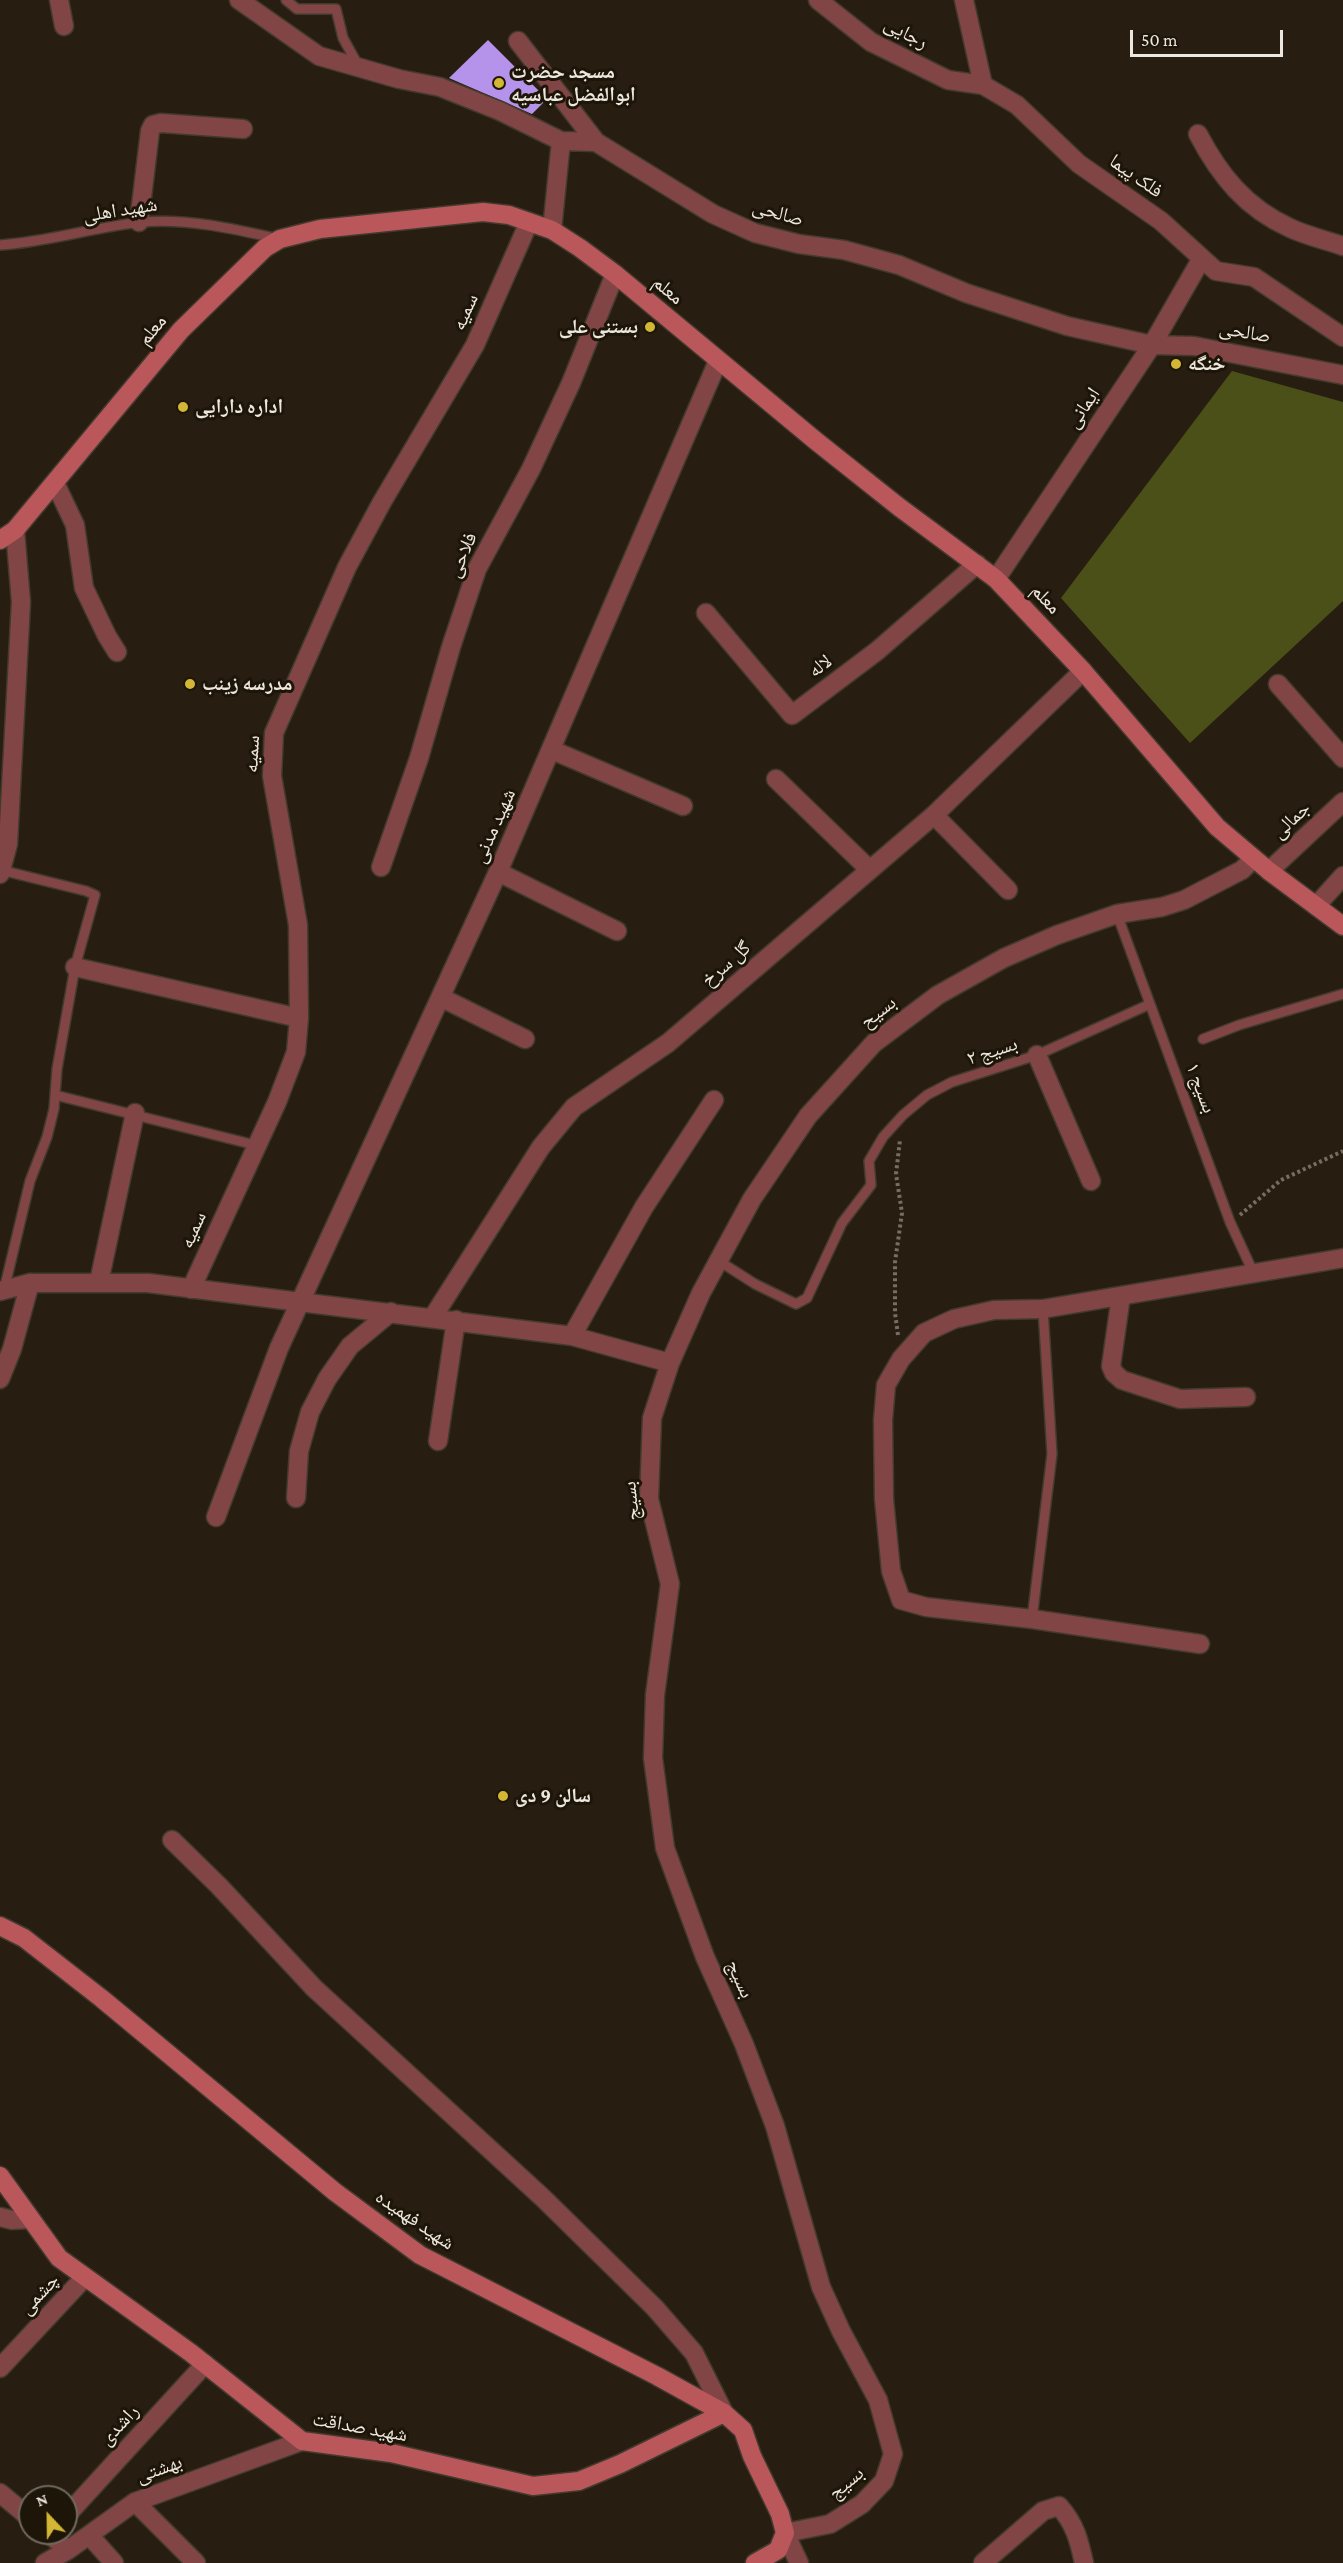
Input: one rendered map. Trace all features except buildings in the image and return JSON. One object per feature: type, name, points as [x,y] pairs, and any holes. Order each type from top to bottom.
[{"type":"street","points":[[59,0],[64,26]]},
{"type":"street","name":"صالحی","points":[[239,0],[320,56],[399,79],[440,87],[500,111],[561,141],[596,142],[713,214],[755,233],[799,244],[844,250],[899,265],[966,293],[1067,326],[1152,345],[1194,346],[1343,375]]},
{"type":"street","name":"رجایی","points":[[818,0],[871,42],[948,80],[983,85]]},
{"type":"street","points":[[964,0],[983,85]]},
{"type":"street","points":[[518,41],[596,142]]},
{"type":"street","name":"فلک پیما","points":[[983,85],[1017,105],[1079,164],[1161,221],[1216,271],[1254,277],[1343,337]]},
{"type":"street","points":[[140,222],[150,131],[153,125],[160,123],[243,129]]},
{"type":"street","points":[[1198,134],[1214,165],[1243,199],[1290,228],[1343,246]]},
{"type":"street","points":[[552,230],[561,141]]},
{"type":"street","name":"معلم","points":[[8,535],[55,483],[181,330],[265,248],[280,239],[320,229],[483,212],[509,215],[552,230],[615,274],[718,361],[899,507],[996,579],[1083,671],[1217,827],[1253,859],[1343,926]]},
{"type":"street","name":"سمیه","points":[[192,1289],[255,1145],[277,1102],[296,1052],[299,1018],[298,925],[272,776],[274,733],[347,567],[388,492],[475,345],[529,222]]},
{"type":"street","name":"ایمانی","points":[[996,579],[1152,345],[1202,258]]},
{"type":"street","name":"فلاحی","points":[[381,867],[419,758],[451,647],[477,569],[531,469],[571,383],[615,274]]},
{"type":"street","name":"شهید مدنی","points":[[216,1517],[279,1348],[442,998],[552,750],[718,361]]},
{"type":"street","points":[[55,483],[75,525],[84,588],[117,652]]},
{"type":"street","points":[[1,872],[8,844],[21,602],[8,535]]},
{"type":"street","name":"لاله","points":[[706,613],[792,715],[877,651],[977,564]]},
{"type":"street","name":"گل سرخ","points":[[433,1317],[541,1147],[574,1107],[668,1044],[934,815],[1083,671]]},
{"type":"street","points":[[1278,684],[1343,758]]},
{"type":"street","points":[[552,750],[683,806]]},
{"type":"street","points":[[776,779],[870,870]]},
{"type":"street","name":"جمالی","points":[[1269,871],[1343,802]]},
{"type":"street","points":[[934,815],[1008,890]]},
{"type":"street","name":"بسیح","points":[[670,1363],[701,1293],[752,1199],[808,1116],[874,1043],[938,995],[1004,958],[1057,934],[1117,914],[1162,907],[1184,900],[1242,870],[1253,859]]},
{"type":"street","points":[[498,872],[617,932]]},
{"type":"street","points":[[1316,906],[1343,876]]},
{"type":"street","points":[[75,967],[299,1018]]},
{"type":"street","points":[[442,998],[525,1039]]},
{"type":"street","points":[[1037,1055],[1091,1181]]},
{"type":"street","points":[[572,1336],[644,1207],[714,1100]]},
{"type":"street","points":[[99,1282],[135,1113]]},
{"type":"street","points":[[1200,1644],[1032,1619],[926,1607],[901,1600],[891,1570],[884,1499],[883,1420],[886,1385],[901,1359],[924,1333],[954,1319],[994,1310],[1043,1309],[1343,1258]]},
{"type":"street","points":[[2,1291],[30,1283],[148,1283],[572,1336],[670,1363]]},
{"type":"street","points":[[0,1378],[12,1348],[30,1283]]},
{"type":"street","points":[[1121,1296],[1111,1366],[1114,1373],[1122,1380],[1180,1399],[1246,1397]]},
{"type":"street","points":[[297,1498],[299,1451],[310,1412],[327,1379],[350,1346],[391,1312]]},
{"type":"street","points":[[438,1441],[456,1320]]},
{"type":"street","name":"بسیج","points":[[670,1363],[652,1418],[649,1499],[670,1584],[655,1695],[653,1758],[665,1848],[705,1957],[744,2044],[775,2126],[821,2287],[841,2331],[878,2400],[893,2454],[884,2481],[862,2504],[830,2524],[785,2534]]},
{"type":"street","points":[[172,1840],[219,1886],[314,1988],[543,2198],[656,2308],[694,2353],[724,2413]]},
{"type":"street","name":"شهید فهمیده","points":[[0,1926],[24,1938],[101,1998],[335,2192],[420,2255],[657,2376],[724,2413],[743,2430],[752,2456],[780,2514],[785,2534]]},
{"type":"street","name":"شهید صداقت","points":[[0,2176],[59,2258],[205,2364],[302,2441],[391,2453],[533,2486],[579,2481],[620,2464],[724,2413]]},
{"type":"street","points":[[0,2217],[12,2220],[30,2218]]},
{"type":"street","name":"چشمی","points":[[0,2368],[85,2277]]},
{"type":"street","name":"راشدی","points":[[78,2503],[205,2364]]},
{"type":"street","name":"بهشتی","points":[[45,2563],[68,2550],[135,2502],[302,2441]]},
{"type":"street","points":[[0,2493],[18,2508]]},
{"type":"street","points":[[135,2502],[196,2563]]},
{"type":"street","points":[[983,2563],[1043,2511],[1059,2506],[1069,2517],[1078,2533],[1083,2563]]},
{"type":"street","points":[[755,2563],[778,2550],[785,2534]]},
{"type":"street","points":[[785,2534],[799,2563]]},
{"type":"street","points":[[89,2535],[114,2563]]},
{"type":"street","points":[[62,2545],[68,2550]]},
{"type":"lane","points":[[286,0],[297,9],[337,4],[343,38],[359,67]]},
{"type":"lane","name":"شهید اهلی","points":[[0,245],[32,243],[140,222],[168,220],[236,229],[280,239]]},
{"type":"lane","points":[[1,872],[86,891],[94,895],[75,967],[47,1137],[30,1181],[2,1291]]},
{"type":"lane","name":"بسیج ۱","points":[[1117,914],[1148,1005],[1193,1117],[1230,1222],[1254,1274]]},
{"type":"lane","points":[[1203,1040],[1239,1025],[1343,994]]},
{"type":"lane","name":"بسیج ۲","points":[[719,1261],[755,1284],[796,1304],[807,1298],[842,1222],[871,1185],[869,1161],[884,1137],[903,1115],[927,1095],[952,1082],[1037,1055],[1148,1005]]},
{"type":"lane","points":[[55,1095],[135,1113],[255,1145]]},
{"type":"lane","points":[[1032,1619],[1052,1454],[1043,1309]]},
{"type":"path","points":[[901,1359],[895,1313],[895,1262],[902,1213],[896,1174],[903,1115]]},
{"type":"path","points":[[1230,1222],[1281,1180],[1343,1151]]},
{"type":"green space","points":[[1232,371],[1343,402],[1343,601],[1190,743],[1061,598]]},
{"type":"place","name":"مسجد حضرت ابوالفضل عباسیه","points":[[499,83]]},
{"type":"place","name":"بستنی علی","points":[[650,327]]},
{"type":"place","name":"خنگه","points":[[1176,364]]},
{"type":"place","name":"اداره دارایی","points":[[183,407]]},
{"type":"place","name":"مدرسه زینب","points":[[190,684]]},
{"type":"place","name":"سالن 9 دی","points":[[503,1796]]}]
